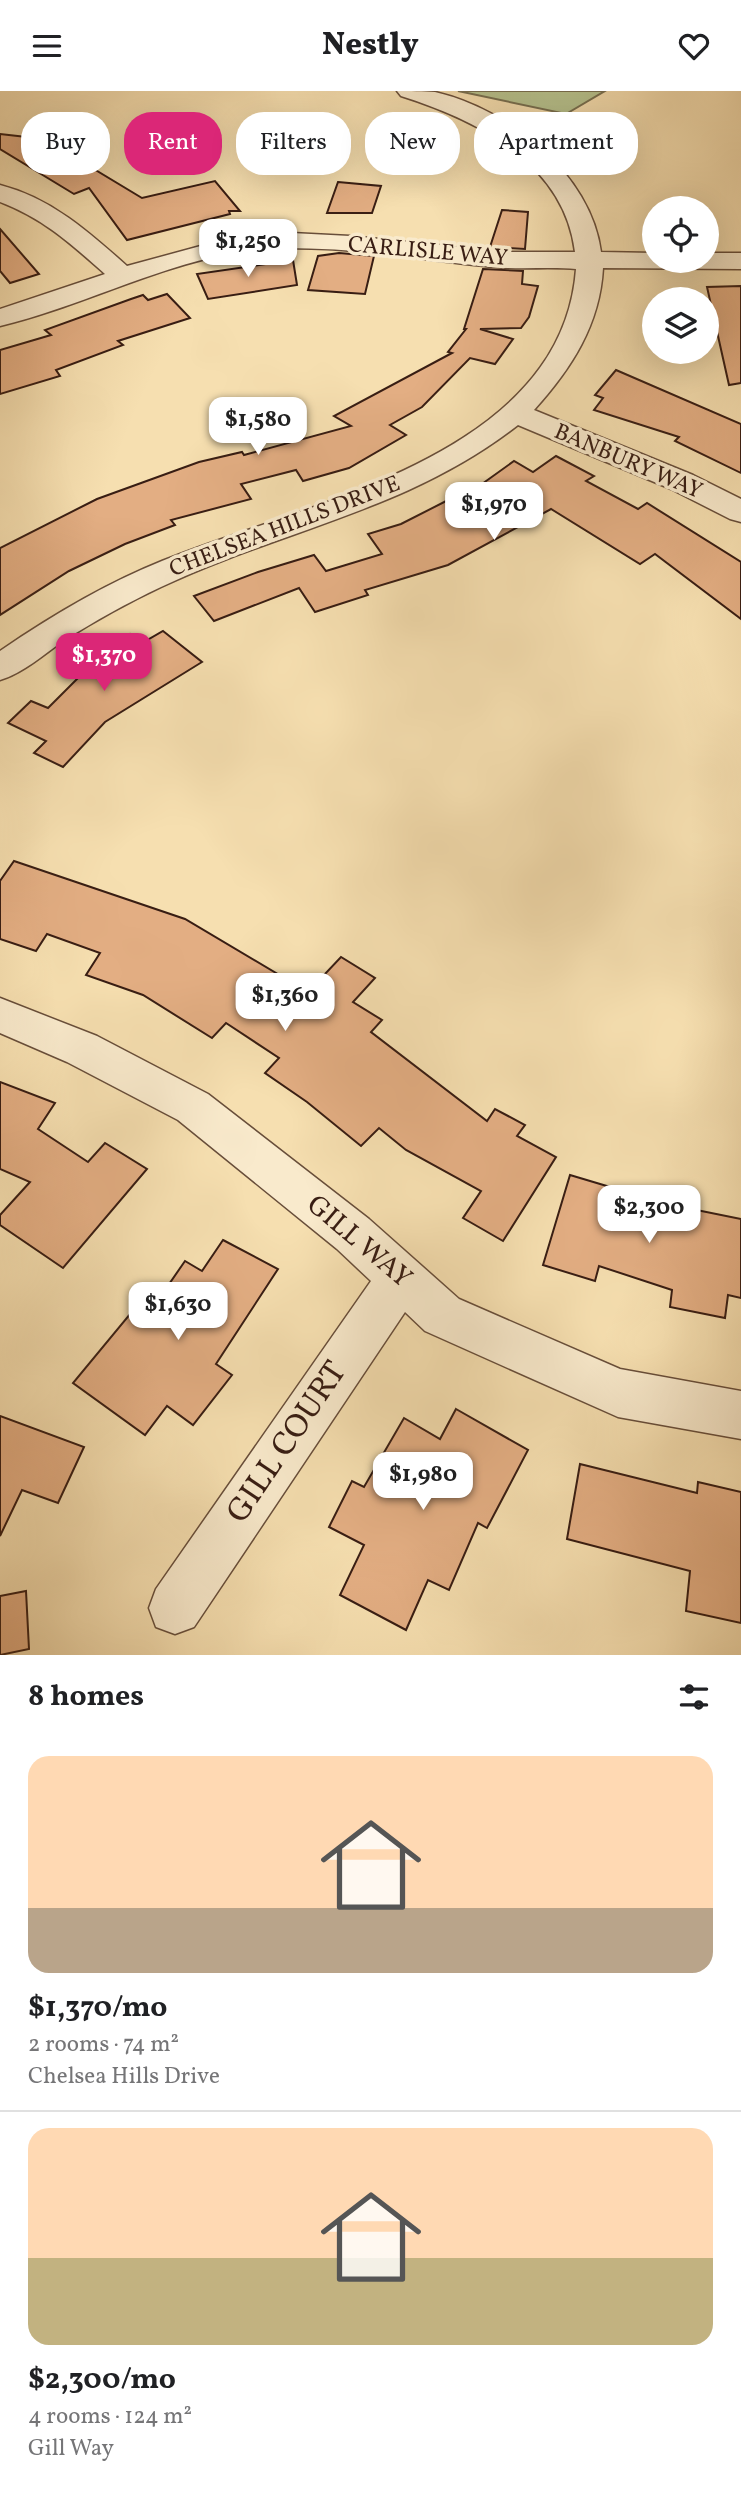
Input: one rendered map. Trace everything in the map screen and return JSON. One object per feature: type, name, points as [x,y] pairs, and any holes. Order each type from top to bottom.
[{"type":"street","name":"CHELSEA HILLS DRIVE","points":[[0,668],[111,596],[176,567],[332,513],[416,477],[484,437],[515,413],[560,359],[575,337],[590,290],[586,240],[579,212],[564,188],[545,166],[496,127],[464,110],[409,91]]},
{"type":"street","points":[[0,193],[39,208],[78,236],[122,275]]},
{"type":"street","name":"CARLISLE WAY","points":[[0,318],[122,275],[230,246],[272,240],[350,244],[509,260],[741,261]]},
{"type":"street","name":"BANBURY WAY","points":[[515,413],[682,482],[741,512]]},
{"type":"street","name":"GILL WAY","points":[[0,1015],[82,1049],[193,1107],[353,1234],[442,1315],[618,1393],[741,1415]]},
{"type":"street","name":"GILL COURT","points":[[176,1608],[401,1277]]},
{"type":"green space","points":[[458,91],[605,91],[569,112],[557,112]]},
{"type":"building","points":[[0,134],[21,136],[21,162],[0,149]]},
{"type":"building","points":[[43,175],[104,175],[142,198],[215,181],[240,211],[229,211],[230,214],[127,240],[89,188],[74,194]]},
{"type":"building","points":[[338,182],[381,186],[372,213],[327,213]]},
{"type":"building","points":[[502,210],[528,212],[525,249],[490,247]]},
{"type":"building","points":[[0,229],[39,274],[10,283],[0,271]]},
{"type":"building","points":[[339,253],[374,256],[365,294],[308,290],[318,256]]},
{"type":"building","points":[[293,260],[297,285],[208,299],[197,274]]},
{"type":"building","points":[[483,269],[523,271],[522,284],[538,286],[529,317],[521,328],[480,329],[513,339],[495,364],[470,358],[422,407],[390,425],[406,435],[349,468],[303,481],[296,470],[241,484],[251,499],[171,520],[175,525],[125,544],[69,571],[0,615],[0,548],[97,499],[199,462],[242,452],[244,455],[351,426],[334,416],[452,353],[448,352],[466,329]]},
{"type":"building","points":[[741,286],[741,383],[729,385],[719,340],[719,287],[707,287]]},
{"type":"building","points":[[167,294],[190,318],[118,341],[123,345],[56,370],[60,376],[0,394],[0,350],[51,335],[45,330],[131,299],[143,295],[148,300]]},
{"type":"building","points":[[616,370],[741,424],[741,473],[675,441],[679,437],[594,410],[603,398],[595,395]]},
{"type":"building","points":[[556,456],[594,476],[586,481],[638,509],[647,503],[741,562],[741,619],[655,554],[640,564],[551,509],[448,565],[365,590],[368,595],[315,612],[299,588],[214,621],[194,596],[314,555],[326,571],[382,554],[368,534],[401,524],[456,496],[461,499],[514,461],[533,472]]},
{"type":"building","points":[[163,631],[202,662],[105,722],[63,767],[34,753],[46,741],[8,723],[31,701],[48,708],[111,645],[130,634],[142,643]]},
{"type":"building","points":[[14,861],[185,919],[308,992],[341,957],[375,978],[353,1002],[382,1020],[371,1032],[487,1121],[495,1109],[525,1125],[517,1136],[556,1157],[503,1241],[463,1218],[481,1191],[406,1150],[379,1128],[361,1146],[307,1102],[265,1073],[279,1058],[226,1023],[212,1038],[143,995],[86,975],[100,953],[47,934],[36,951],[0,939],[0,881]]},
{"type":"building","points":[[0,1082],[55,1103],[38,1129],[88,1162],[105,1143],[147,1169],[63,1268],[0,1225],[0,1215],[30,1182],[0,1169]]},
{"type":"building","points":[[570,1175],[667,1204],[741,1219],[741,1298],[728,1295],[725,1318],[670,1307],[672,1290],[599,1266],[595,1281],[543,1265]]},
{"type":"building","points":[[223,1240],[278,1269],[216,1364],[232,1375],[193,1425],[167,1406],[145,1435],[73,1383],[135,1308],[147,1316],[185,1261],[202,1271]]},
{"type":"building","points":[[456,1409],[528,1450],[487,1528],[478,1523],[449,1590],[428,1580],[406,1630],[340,1595],[364,1545],[329,1527],[352,1481],[364,1487],[404,1418],[440,1439]]},
{"type":"building","points":[[0,1416],[84,1447],[58,1503],[22,1490],[0,1536]]},
{"type":"building","points":[[580,1464],[697,1493],[698,1482],[741,1492],[741,1623],[686,1611],[690,1571],[567,1539]]},
{"type":"building","points":[[26,1591],[29,1649],[0,1655],[0,1596]]}]
